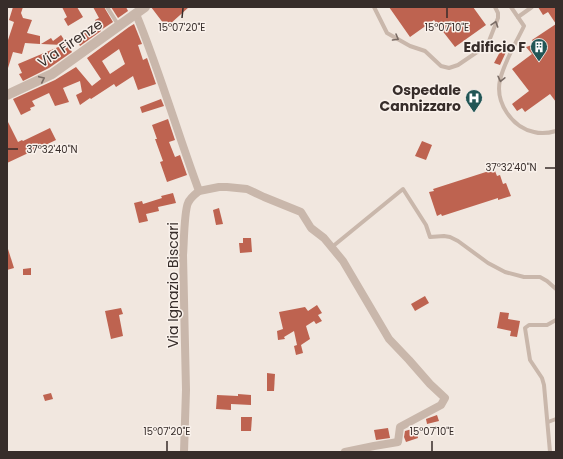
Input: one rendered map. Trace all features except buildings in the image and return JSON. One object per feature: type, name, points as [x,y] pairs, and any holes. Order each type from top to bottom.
[{"type":"street","name":"Via Firenze","points":[[7,95],[52,74],[145,7]]},
{"type":"street","points":[[136,14],[151,50],[183,148],[199,191],[219,187],[248,189],[301,212],[311,228],[324,238],[332,247],[355,278],[389,339],[430,384],[445,398],[441,405],[400,427],[398,442],[345,452]]},
{"type":"street","name":"Via Ignazio Biscari","points":[[184,452],[186,390],[183,255],[184,233],[187,204],[191,197],[199,191]]},
{"type":"lane","points":[[107,7],[119,26]]},
{"type":"lane","points":[[374,7],[387,33],[410,46],[425,50],[441,66],[449,68],[458,65],[483,48],[489,41],[498,18],[496,7]]},
{"type":"lane","points":[[511,7],[524,26],[501,76],[499,90],[501,104],[509,117],[522,127],[535,132],[556,131]]},
{"type":"lane","points":[[518,17],[532,7]]},
{"type":"lane","points":[[332,247],[403,189],[426,224],[430,237],[450,237],[458,241],[488,263],[505,272],[524,277],[540,278],[547,281],[556,289]]},
{"type":"lane","points":[[550,452],[548,422],[542,378],[530,360],[525,328],[529,325],[547,325],[556,320]]},
{"type":"lane","points":[[548,422],[556,419]]},
{"type":"place","name":"Edificio F","points":[[539,62]]},
{"type":"place","name":"Ospedale Cannizzaro","points":[[474,113]]}]
